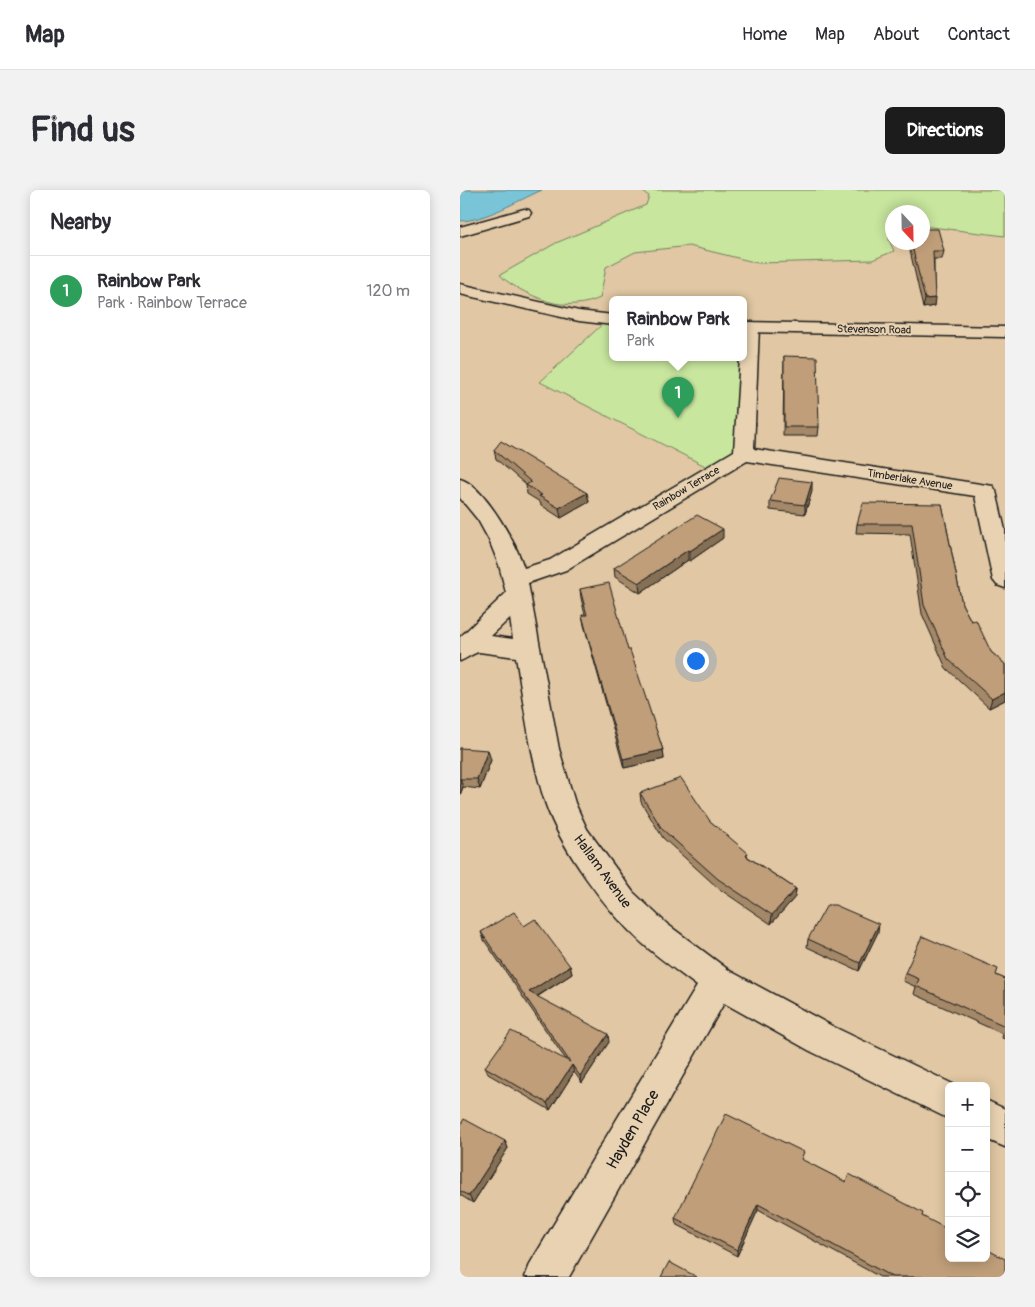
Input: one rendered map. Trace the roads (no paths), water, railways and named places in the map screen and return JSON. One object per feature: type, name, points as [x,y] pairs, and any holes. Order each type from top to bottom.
[{"type":"street","points":[[460,232],[524,213]]},
{"type":"street","points":[[460,289],[579,316],[609,320]]},
{"type":"street","name":"Stevenson Road","points":[[747,327],[1005,332]]},
{"type":"street","points":[[744,454],[745,361]]},
{"type":"street","name":"Timberlake Avenue","points":[[744,454],[985,491],[1005,580]]},
{"type":"street","name":"Rainbow Terrace","points":[[464,649],[517,587],[558,565],[744,454]]},
{"type":"street","name":"Hallam Avenue","points":[[460,485],[482,508],[499,535],[510,560],[517,587],[545,749],[560,803],[576,837],[622,902],[655,934],[718,982],[822,1040],[945,1099]]},
{"type":"street","name":"Rainbow Terrace","points":[[464,649],[479,643],[528,650]]},
{"type":"street","name":"Hayden Place","points":[[546,1277],[718,982]]},
{"type":"street","points":[[990,1121],[1005,1128]]},
{"type":"water","points":[[460,190],[542,190],[480,218],[460,221]]},
{"type":"place","name":"Rainbow Park","points":[[678,418]]}]
